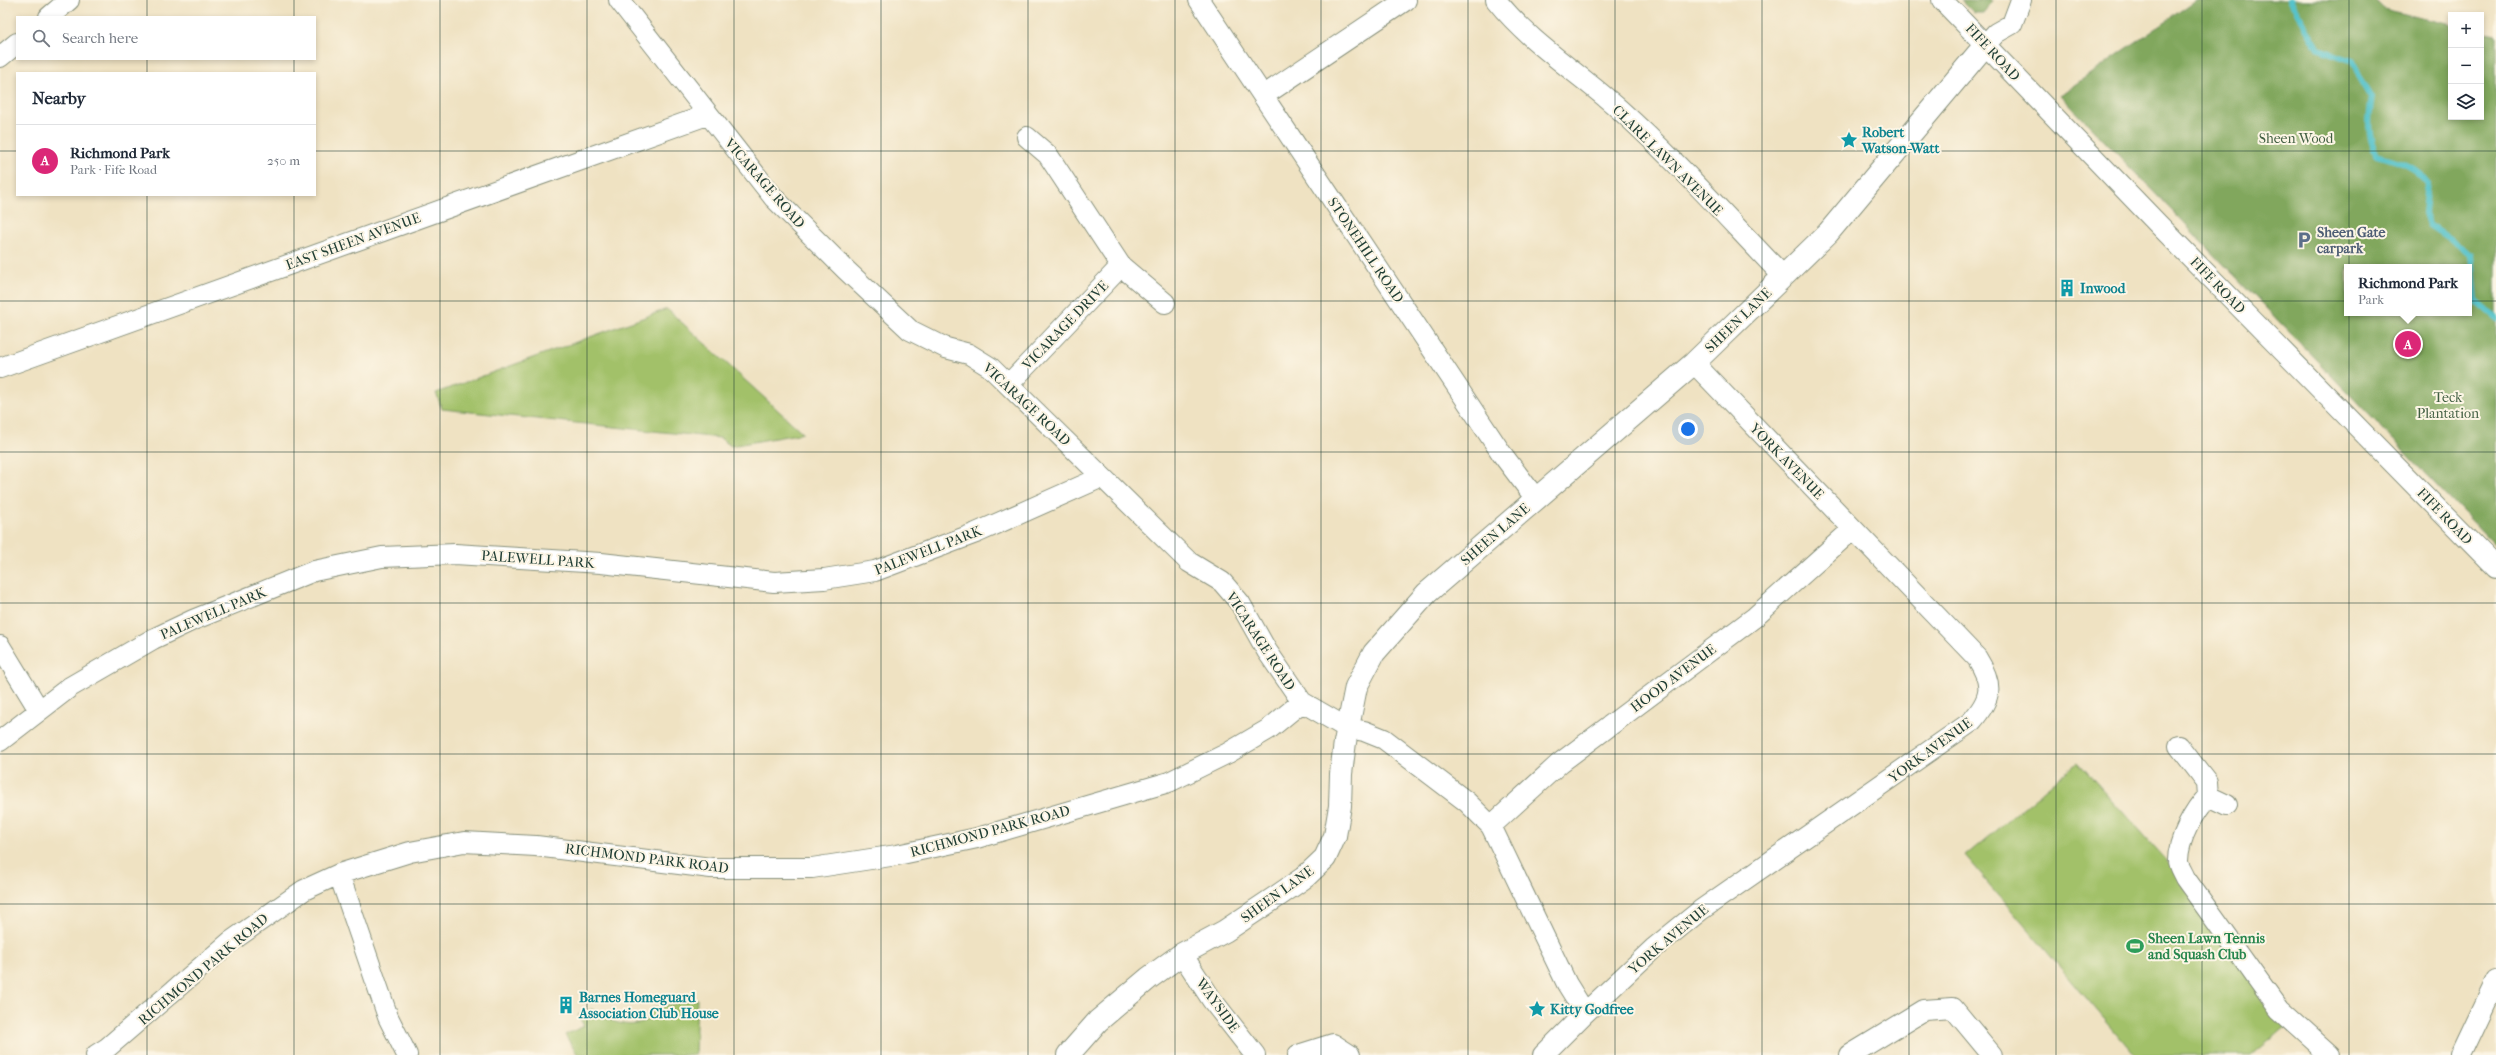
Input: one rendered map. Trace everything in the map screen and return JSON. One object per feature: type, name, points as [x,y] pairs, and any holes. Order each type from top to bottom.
[{"type":"main road","name":"SHEEN LANE","points":[[1068,1055],[1098,1021],[1125,997],[1182,954],[1225,931],[1305,877],[1325,858],[1335,836],[1340,806],[1340,774],[1356,687],[1374,653],[1427,593],[1694,363],[1828,233],[2002,23]]},
{"type":"street","points":[[49,16],[69,0]]},
{"type":"street","name":"VICARAGE ROAD","points":[[619,0],[707,115],[774,198],[846,270],[910,330],[946,348],[969,354],[990,367],[1009,384],[1189,562],[1222,582],[1240,604],[1267,651],[1302,702],[1348,728]]},
{"type":"street","name":"STONEHILL ROAD","points":[[1199,0],[1502,454],[1536,498]]},
{"type":"street","points":[[1263,96],[1406,0]]},
{"type":"street","name":"CLARE LAWN AVENUE","points":[[1496,0],[1527,33],[1618,108],[1654,141],[1783,276]]},
{"type":"street","name":"FIFE ROAD","points":[[1942,0],[2002,23],[2122,188],[2496,568]]},
{"type":"street","points":[[2002,23],[2021,0]]},
{"type":"street","points":[[0,57],[16,44]]},
{"type":"street","name":"EAST SHEEN AVENUE","points":[[0,368],[707,115]]},
{"type":"street","points":[[1027,137],[1048,156],[1121,266],[1165,303]]},
{"type":"street","name":"VICARAGE DRIVE","points":[[1009,384],[1121,266]]},
{"type":"street","name":"YORK AVENUE","points":[[1543,1055],[1654,948],[1702,910],[1971,722],[1984,708],[1988,692],[1988,675],[1977,658],[1694,363]]},
{"type":"street","name":"PALEWELL PARK","points":[[0,741],[70,687],[153,639],[193,620],[314,570],[382,557],[455,554],[601,563],[774,582],[824,579],[875,571],[976,533],[1102,477]]},
{"type":"street","name":"HOOD AVENUE","points":[[1492,826],[1560,763],[1755,617],[1853,529]]},
{"type":"street","points":[[0,646],[39,710]]},
{"type":"street","name":"RICHMOND PARK ROAD","points":[[105,1053],[243,933],[304,890],[339,874],[410,852],[464,842],[544,846],[711,868],[812,868],[897,855],[977,838],[1169,782],[1228,753],[1269,730],[1302,702]]},
{"type":"street","points":[[1348,728],[1364,731],[1384,739],[1467,802],[1492,826],[1567,984],[1585,1013]]},
{"type":"street","points":[[2179,746],[2207,782],[2208,796],[2199,806],[2180,845],[2178,862],[2183,873],[2279,1009],[2330,1055]]},
{"type":"street","points":[[2208,796],[2227,805]]},
{"type":"street","points":[[339,874],[388,1017],[407,1055]]},
{"type":"street","name":"WAYSIDE","points":[[1182,954],[1212,1000],[1255,1055]]},
{"type":"street","points":[[2462,1055],[2496,981]]},
{"type":"street","points":[[1850,1055],[1924,1010],[1953,1008],[1992,1055]]},
{"type":"street","points":[[1298,1055],[1333,1044],[1350,1055]]},
{"type":"green space","points":[[1961,0],[1990,0],[1992,2],[1983,13],[1974,13]]},
{"type":"green space","name":"Sheen Wood","points":[[2196,0],[2375,0],[2384,9],[2448,24],[2448,120],[2484,120],[2484,33],[2496,35],[2496,546],[2060,95]]},
{"type":"green space","points":[[667,309],[803,433],[731,446],[720,438],[442,409],[436,393]]},
{"type":"green space","name":"Sheen Lawn Tennis and Squash Club","points":[[2078,762],[2169,864],[2286,1027],[2252,1055],[2135,1055],[1965,856]]},
{"type":"green space","points":[[697,999],[695,1055],[578,1055],[565,1035],[584,1026],[578,1015],[592,1009],[598,1014],[616,1022],[634,1024],[642,1022],[649,1017],[653,1008]]},
{"type":"waterway","points":[[2290,0],[2319,49],[2353,61],[2359,76],[2372,98],[2369,127],[2371,141],[2377,155],[2406,164],[2418,172],[2428,183],[2425,213],[2429,225],[2472,254],[2476,301],[2496,318]]},
{"type":"place","name":"Robert Watson-Watt","points":[[1849,140]]},
{"type":"place","name":"Sheen Gate carpark","points":[[2304,240]]},
{"type":"place","name":"Inwood","points":[[2067,288]]},
{"type":"place","name":"Richmond Park","points":[[2408,344]]},
{"type":"place","name":"Sheen Lawn Tennis and Squash Club","points":[[2135,946]]},
{"type":"place","name":"Barnes Homeguard Association Club House","points":[[566,1005]]},
{"type":"place","name":"Kitty Godfree","points":[[1537,1009]]},
{"type":"park label","name":"Teck Plantation","points":[[2448,406]]}]
